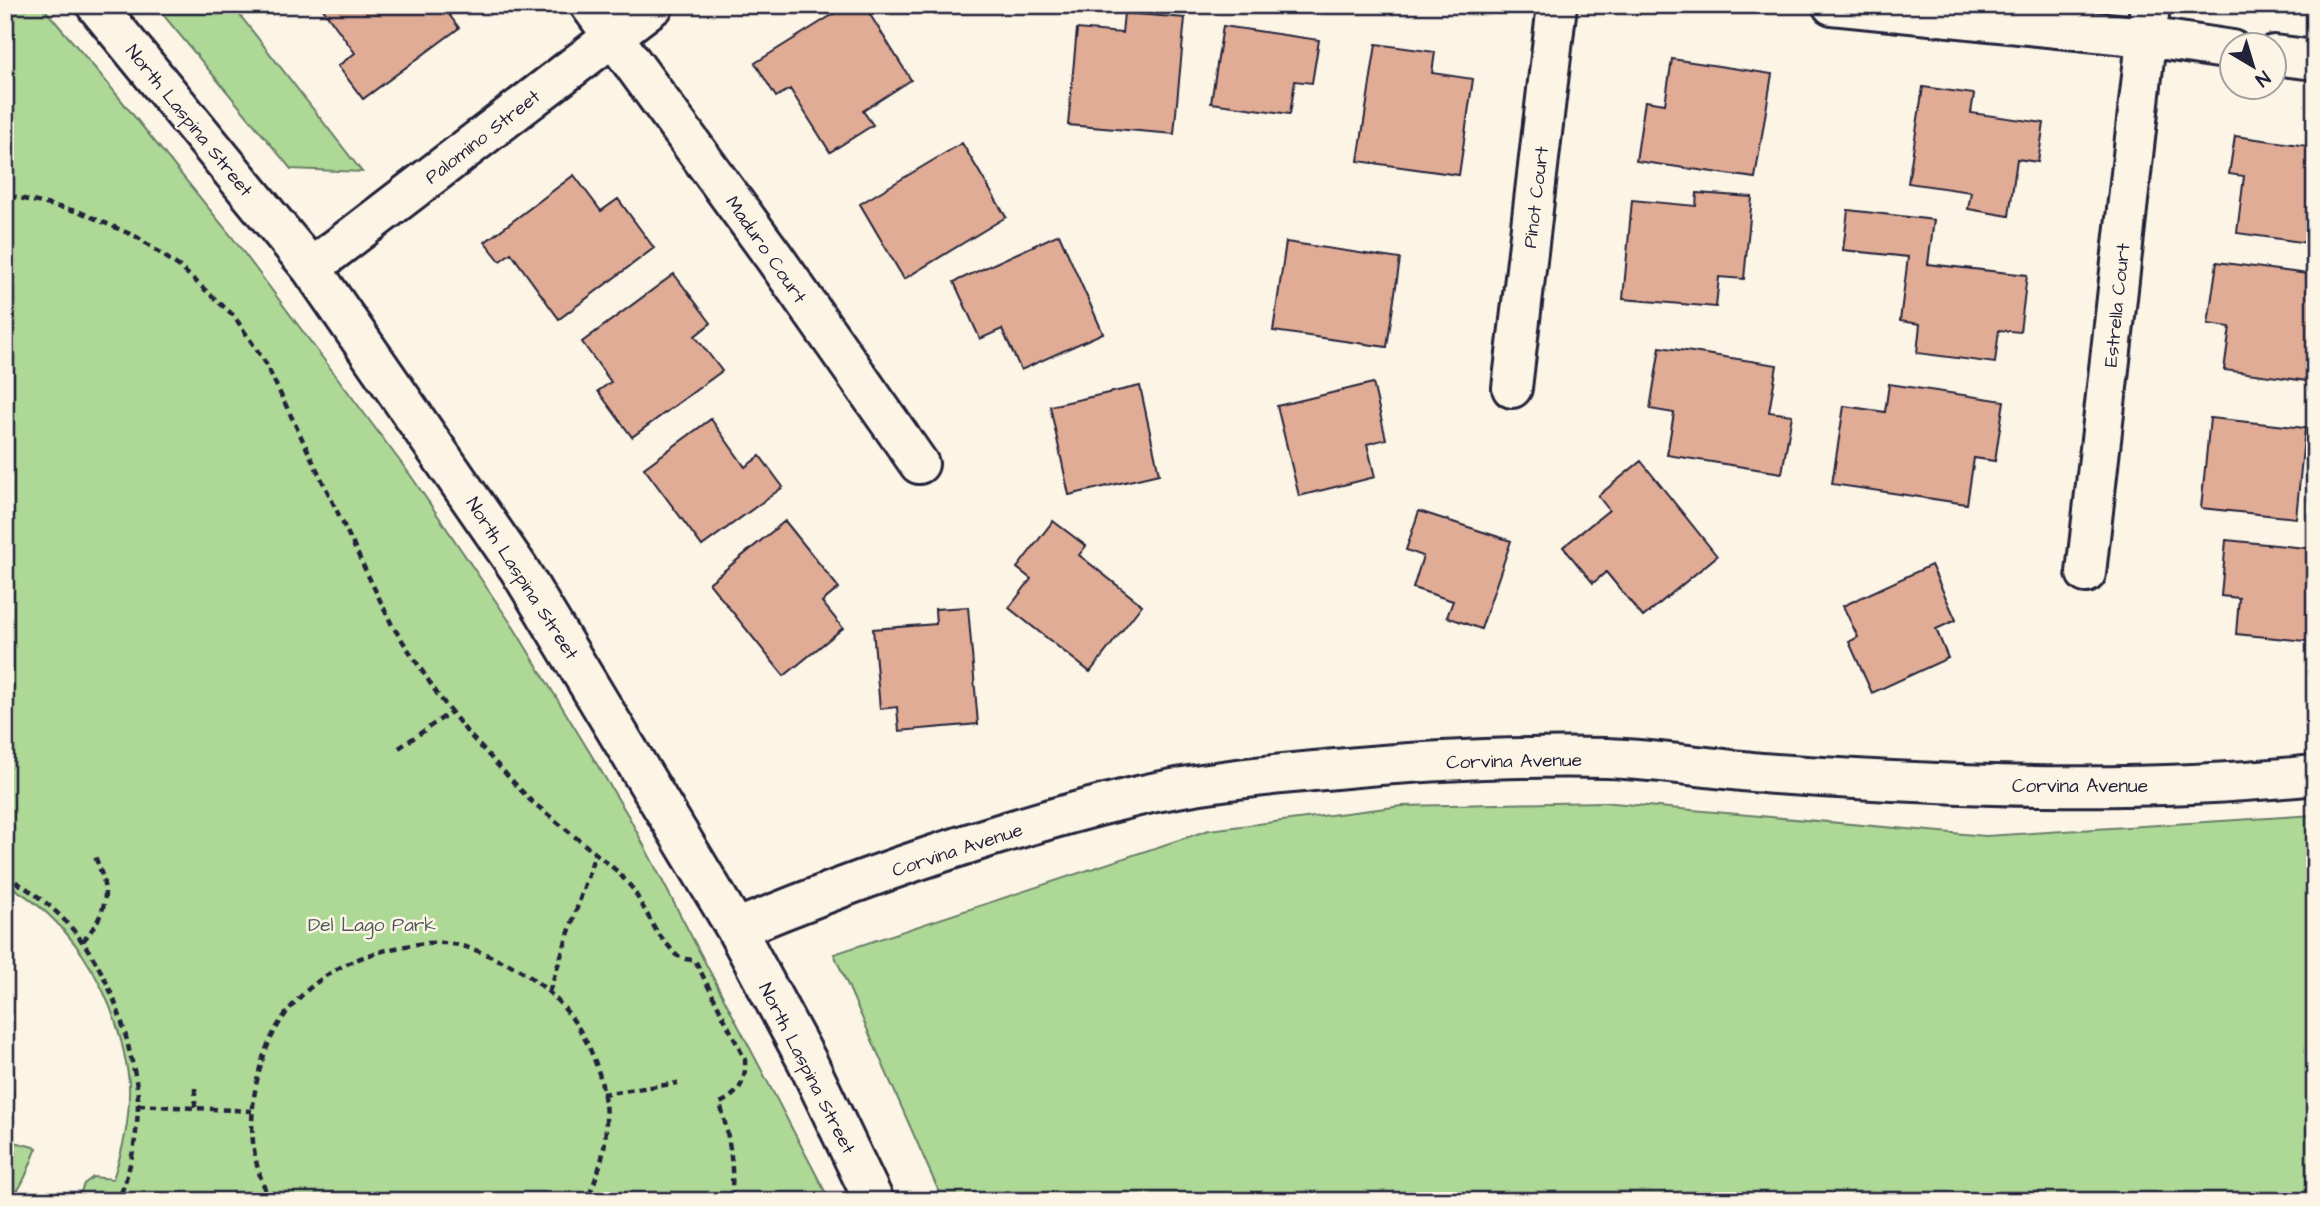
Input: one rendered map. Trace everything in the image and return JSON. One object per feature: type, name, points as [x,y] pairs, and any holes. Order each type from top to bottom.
[{"type":"street","name":"North Laspina Street","points":[[96,5],[311,268],[519,569],[736,929],[807,1061],[874,1201]]},
{"type":"street","name":"Maduro Court","points":[[590,5],[774,257],[919,464]]},
{"type":"street","name":"Palomino Street","points":[[311,268],[654,5]]},
{"type":"street","name":"Pinot Court","points":[[1512,388],[1557,5]]},
{"type":"street","points":[[1832,5],[2148,21],[2218,45]]},
{"type":"street","name":"Estrella Court","points":[[2086,573],[2148,21]]},
{"type":"street","points":[[2288,57],[2315,60]]},
{"type":"street","name":"Corvina Avenue","points":[[736,929],[919,860],[1035,824],[1137,796],[1258,776],[1399,764],[1609,758],[1775,774],[1988,785],[2149,785],[2315,775]]},
{"type":"path","points":[[5,186],[6,195],[80,212],[136,237],[180,267],[234,316],[265,362],[392,625],[412,659],[451,712],[502,772],[530,800],[617,871],[633,889],[657,932],[676,956],[695,960],[745,1060],[746,1076],[742,1086],[735,1096],[720,1103],[731,1144],[731,1201]]},
{"type":"path","points":[[399,748],[451,712]]},
{"type":"path","points":[[83,941],[93,930],[107,902],[106,888],[94,854]]},
{"type":"path","points":[[549,992],[595,854]]},
{"type":"path","points":[[5,876],[36,896],[83,941],[108,983],[119,1010],[134,1069],[138,1105],[131,1158],[118,1201]]},
{"type":"path","points":[[271,1201],[264,1188],[250,1125],[253,1096],[263,1055],[278,1027],[316,981],[333,970],[372,952],[444,943],[478,951],[515,967],[539,982],[562,1003],[580,1029],[596,1064],[603,1094],[606,1139],[598,1173],[587,1201]]},
{"type":"path","points":[[603,1094],[678,1083]]},
{"type":"path","points":[[195,1088],[195,1108]]},
{"type":"path","points":[[138,1105],[252,1111]]},
{"type":"green space","name":"Del Lago Park","points":[[5,5],[41,5],[232,237],[411,476],[514,628],[629,817],[830,1201],[77,1201],[84,1184],[93,1177],[113,1179],[126,1133],[129,1081],[124,1053],[108,1002],[83,955],[48,915],[5,883]]},
{"type":"green space","points":[[155,5],[232,5],[362,172],[291,169]]},
{"type":"green space","points":[[1602,802],[1986,836],[2315,815],[2315,1201],[943,1201],[834,954],[1209,830],[1402,806]]},
{"type":"green space","points":[[5,1065],[13,1094],[7,1140],[37,1148],[21,1185],[5,1201]]},
{"type":"building","points":[[320,5],[442,5],[459,28],[363,99],[338,66],[355,53]]},
{"type":"building","points":[[848,5],[864,5],[911,80],[863,111],[873,125],[830,152],[790,89],[776,97],[755,63]]},
{"type":"building","points":[[1124,13],[1185,18],[1174,134],[1068,125],[1077,29],[1122,33]]},
{"type":"building","points":[[1223,26],[1319,40],[1312,83],[1295,81],[1290,114],[1211,103]]},
{"type":"building","points":[[1376,44],[1435,52],[1432,73],[1473,79],[1459,175],[1358,161]]},
{"type":"building","points":[[1672,59],[1772,74],[1755,178],[1636,161],[1645,101],[1665,104]]},
{"type":"building","points":[[1923,87],[1974,94],[1971,113],[2044,123],[2038,162],[2017,159],[2009,216],[1968,209],[1971,192],[1908,183]]},
{"type":"building","points":[[2235,136],[2315,147],[2315,244],[2237,233],[2244,176],[2229,174]]},
{"type":"building","points":[[962,143],[1006,217],[904,279],[860,204]]},
{"type":"building","points":[[574,175],[601,211],[618,199],[654,248],[559,319],[511,253],[500,261],[485,242]]},
{"type":"building","points":[[1697,193],[1752,197],[1744,279],[1719,277],[1716,307],[1623,299],[1632,200],[1696,206]]},
{"type":"building","points":[[1848,210],[1934,220],[1928,264],[2027,275],[2020,332],[1999,330],[1995,363],[1917,353],[1920,324],[1900,321],[1908,257],[1843,250]]},
{"type":"building","points":[[1059,234],[1103,333],[1021,370],[1002,329],[980,339],[954,282]]},
{"type":"building","points":[[1286,242],[1400,259],[1387,347],[1273,331]]},
{"type":"building","points":[[2217,262],[2315,275],[2315,382],[2224,370],[2230,327],[2208,324]]},
{"type":"building","points":[[674,274],[711,323],[695,336],[722,371],[632,437],[598,391],[611,382],[582,342]]},
{"type":"building","points":[[1660,347],[1777,365],[1769,412],[1792,415],[1782,473],[1667,455],[1674,413],[1650,409]]},
{"type":"building","points":[[1373,383],[1386,439],[1367,444],[1375,477],[1299,496],[1277,406]]},
{"type":"building","points":[[1889,384],[2004,401],[1995,461],[1974,458],[1967,504],[1832,484],[1844,406],[1885,412]]},
{"type":"building","points":[[1140,386],[1159,474],[1069,495],[1050,406]]},
{"type":"building","points":[[2210,418],[2305,428],[2296,518],[2201,508]]},
{"type":"building","points":[[711,419],[745,467],[760,456],[783,487],[702,546],[644,468]]},
{"type":"building","points":[[1641,461],[1717,556],[1643,617],[1606,572],[1593,583],[1563,547],[1609,510],[1598,496]]},
{"type":"building","points":[[1419,511],[1511,541],[1481,629],[1447,617],[1453,601],[1413,588],[1423,556],[1406,550]]},
{"type":"building","points":[[785,521],[839,588],[822,602],[843,628],[784,676],[709,583]]},
{"type":"building","points":[[1053,521],[1086,546],[1079,555],[1142,605],[1090,672],[1009,608],[1031,579],[1017,568]]},
{"type":"building","points":[[2226,540],[2315,549],[2315,642],[2236,634],[2239,598],[2221,596]]},
{"type":"building","points":[[1931,565],[1956,620],[1936,629],[1948,658],[1872,693],[1849,642],[1858,637],[1843,606]]},
{"type":"building","points":[[968,607],[978,724],[899,731],[897,707],[880,709],[873,629],[936,624],[935,609]]}]
